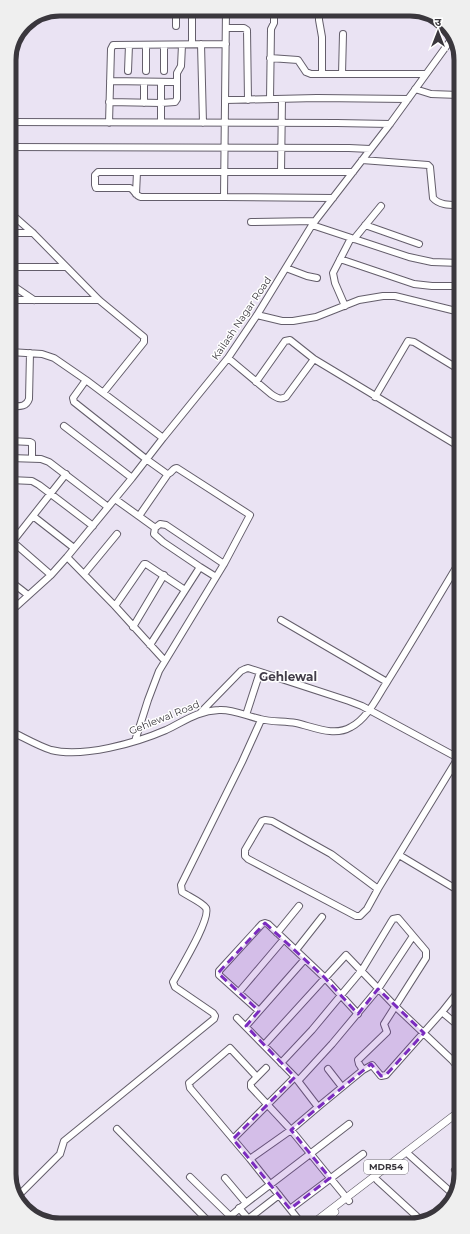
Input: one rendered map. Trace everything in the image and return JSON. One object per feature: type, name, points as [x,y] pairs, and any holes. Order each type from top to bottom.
[{"type":"main road","name":"MDR54","points":[[321,1218],[377,1180],[454,1116]]},
{"type":"main road","name":"MDR54","points":[[327,1218],[408,1154],[454,1121]]},
{"type":"street","points":[[176,16],[176,26]]},
{"type":"street","points":[[192,16],[192,44]]},
{"type":"street","points":[[224,197],[226,16]]},
{"type":"street","points":[[270,99],[271,29],[274,23],[274,16]]},
{"type":"street","points":[[319,16],[322,37],[322,74]]},
{"type":"street","points":[[227,28],[244,28],[247,30],[248,100]]},
{"type":"street","points":[[342,74],[343,34]]},
{"type":"street","name":"Kailash Nagar Road","points":[[16,606],[51,575],[67,557],[228,358],[257,315],[313,223],[390,124],[450,41]]},
{"type":"street","points":[[109,102],[161,103],[173,102],[177,100],[177,73],[182,64],[182,44]]},
{"type":"street","points":[[201,44],[203,123]]},
{"type":"street","points":[[109,123],[111,47],[113,45],[226,44]]},
{"type":"street","points":[[128,45],[128,71]]},
{"type":"street","points":[[146,45],[146,71]]},
{"type":"street","points":[[164,45],[164,71]]},
{"type":"street","points":[[270,58],[295,59],[300,62],[306,72],[311,74],[426,74]]},
{"type":"street","points":[[110,81],[177,82]]},
{"type":"street","points":[[144,82],[144,103]]},
{"type":"street","points":[[161,82],[161,122]]},
{"type":"street","points":[[415,89],[431,94],[454,95]]},
{"type":"street","points":[[226,100],[349,98],[408,99]]},
{"type":"street","points":[[281,172],[282,99]]},
{"type":"street","points":[[16,122],[390,124]]},
{"type":"street","points":[[16,147],[370,149]]},
{"type":"street","points":[[362,160],[428,165],[430,167],[433,198],[444,204],[454,205]]},
{"type":"street","points":[[333,198],[138,197],[130,188],[96,188],[95,180],[98,172],[353,172]]},
{"type":"street","points":[[136,194],[137,172]]},
{"type":"street","points":[[345,306],[333,273],[352,238],[381,206]]},
{"type":"street","points":[[16,218],[33,233],[99,300],[142,335],[145,340],[104,393]]},
{"type":"street","points":[[251,222],[313,223],[352,238],[413,258],[432,262],[454,263]]},
{"type":"street","points":[[365,225],[419,244]]},
{"type":"street","points":[[16,233],[33,233]]},
{"type":"street","points":[[340,259],[414,284],[454,286]]},
{"type":"street","points":[[16,267],[66,267]]},
{"type":"street","points":[[286,268],[306,276],[317,278]]},
{"type":"street","points":[[16,288],[35,300]]},
{"type":"street","points":[[257,315],[282,321],[293,321],[316,317],[372,297],[383,296],[395,296],[454,311]]},
{"type":"street","points":[[16,300],[99,300]]},
{"type":"street","points":[[256,382],[286,340],[290,340],[314,359],[454,443]]},
{"type":"street","points":[[375,397],[408,342],[414,342],[454,366]]},
{"type":"street","points":[[16,352],[42,354],[54,358],[104,393],[163,438]]},
{"type":"street","points":[[16,406],[28,403],[30,353]]},
{"type":"street","points":[[228,358],[278,399],[286,397],[314,359]]},
{"type":"street","points":[[86,380],[73,398],[74,402],[146,459],[168,474]]},
{"type":"street","points":[[64,426],[132,478]]},
{"type":"street","points":[[16,442],[32,443],[32,458]]},
{"type":"street","points":[[16,458],[45,460],[66,474],[108,507]]},
{"type":"street","points":[[135,741],[153,686],[165,661],[224,564],[250,515],[177,468],[174,468],[168,474],[139,516]]},
{"type":"street","points":[[16,539],[66,474]]},
{"type":"street","points":[[16,480],[32,481],[51,493],[93,526]]},
{"type":"street","points":[[115,499],[155,528]]},
{"type":"street","points":[[33,516],[74,548]]},
{"type":"street","points":[[216,577],[155,535],[155,528],[160,524],[166,525],[224,564]]},
{"type":"street","points":[[84,574],[117,534]]},
{"type":"street","points":[[16,547],[51,575]]},
{"type":"street","points":[[67,557],[115,606],[165,661]]},
{"type":"street","points":[[115,606],[144,564],[148,564],[185,590]]},
{"type":"street","points":[[150,645],[200,567]]},
{"type":"street","name":"Gehlewal Road","points":[[16,734],[50,749],[62,752],[99,749],[135,741],[166,730],[201,712],[227,710],[261,720],[296,724],[322,730],[343,731],[361,719],[369,710],[406,652],[454,571]]},
{"type":"street","points":[[133,627],[164,575]]},
{"type":"street","points":[[16,586],[28,595]]},
{"type":"street","points":[[281,620],[387,682]]},
{"type":"street","points":[[201,712],[245,668],[350,701],[454,756]]},
{"type":"street","points":[[246,715],[260,672]]},
{"type":"street","points":[[21,1193],[60,1154],[64,1141],[214,1018],[213,1013],[175,987],[174,984],[205,922],[206,914],[204,905],[182,892],[181,885],[242,762],[261,720]]},
{"type":"street","points":[[378,889],[331,854],[268,820],[262,821],[245,850],[245,856],[248,858],[356,916],[360,916],[367,909],[454,767]]},
{"type":"street","points":[[399,855],[454,888]]},
{"type":"street","points":[[278,933],[299,906]]},
{"type":"street","points":[[296,950],[322,917]]},
{"type":"street","points":[[281,1063],[312,1030],[362,970],[393,919],[398,918],[426,951],[427,955],[383,1025],[387,1032],[358,1060],[363,1070]]},
{"type":"street","points":[[259,1011],[219,975],[219,971],[262,924],[268,924],[306,959],[358,1014]]},
{"type":"street","points":[[233,1139],[332,1044],[378,988],[413,936]]},
{"type":"street","points":[[239,992],[284,939]]},
{"type":"street","points":[[264,1045],[346,955],[395,1006],[454,1062]]},
{"type":"street","points":[[246,1026],[306,959]]},
{"type":"street","points":[[250,1159],[290,1130],[363,1070],[372,1065],[381,1076],[384,1076],[424,1033],[454,997]]},
{"type":"street","points":[[442,1012],[454,1022]]},
{"type":"street","points":[[237,1018],[297,1079],[318,1107]]},
{"type":"street","points":[[257,1077],[230,1048],[189,1083],[190,1088],[297,1218]]},
{"type":"street","points":[[266,1068],[250,1085],[290,1130],[348,1200]]},
{"type":"street","points":[[328,1069],[342,1088]]},
{"type":"street","points":[[228,1218],[349,1124]]},
{"type":"street","points":[[117,1129],[205,1218]]},
{"type":"street","points":[[290,1209],[363,1154]]},
{"type":"street","points":[[408,1154],[450,1192]]},
{"type":"street","points":[[190,1177],[230,1216]]},
{"type":"street","points":[[225,1178],[246,1203]]},
{"type":"street","points":[[377,1180],[418,1218]]},
{"type":"street","points":[[254,1218],[279,1195]]},
{"type":"street","points":[[239,1208],[248,1218]]},
{"type":"highlighted area","points":[[265,923],[325,978],[358,1014],[378,989],[424,1033],[386,1075],[381,1076],[371,1064],[291,1130],[330,1178],[290,1209],[233,1139],[295,1077],[246,1026],[259,1011],[218,973]]},
{"type":"district","name":"Gehlewal","points":[[288,677]]}]
